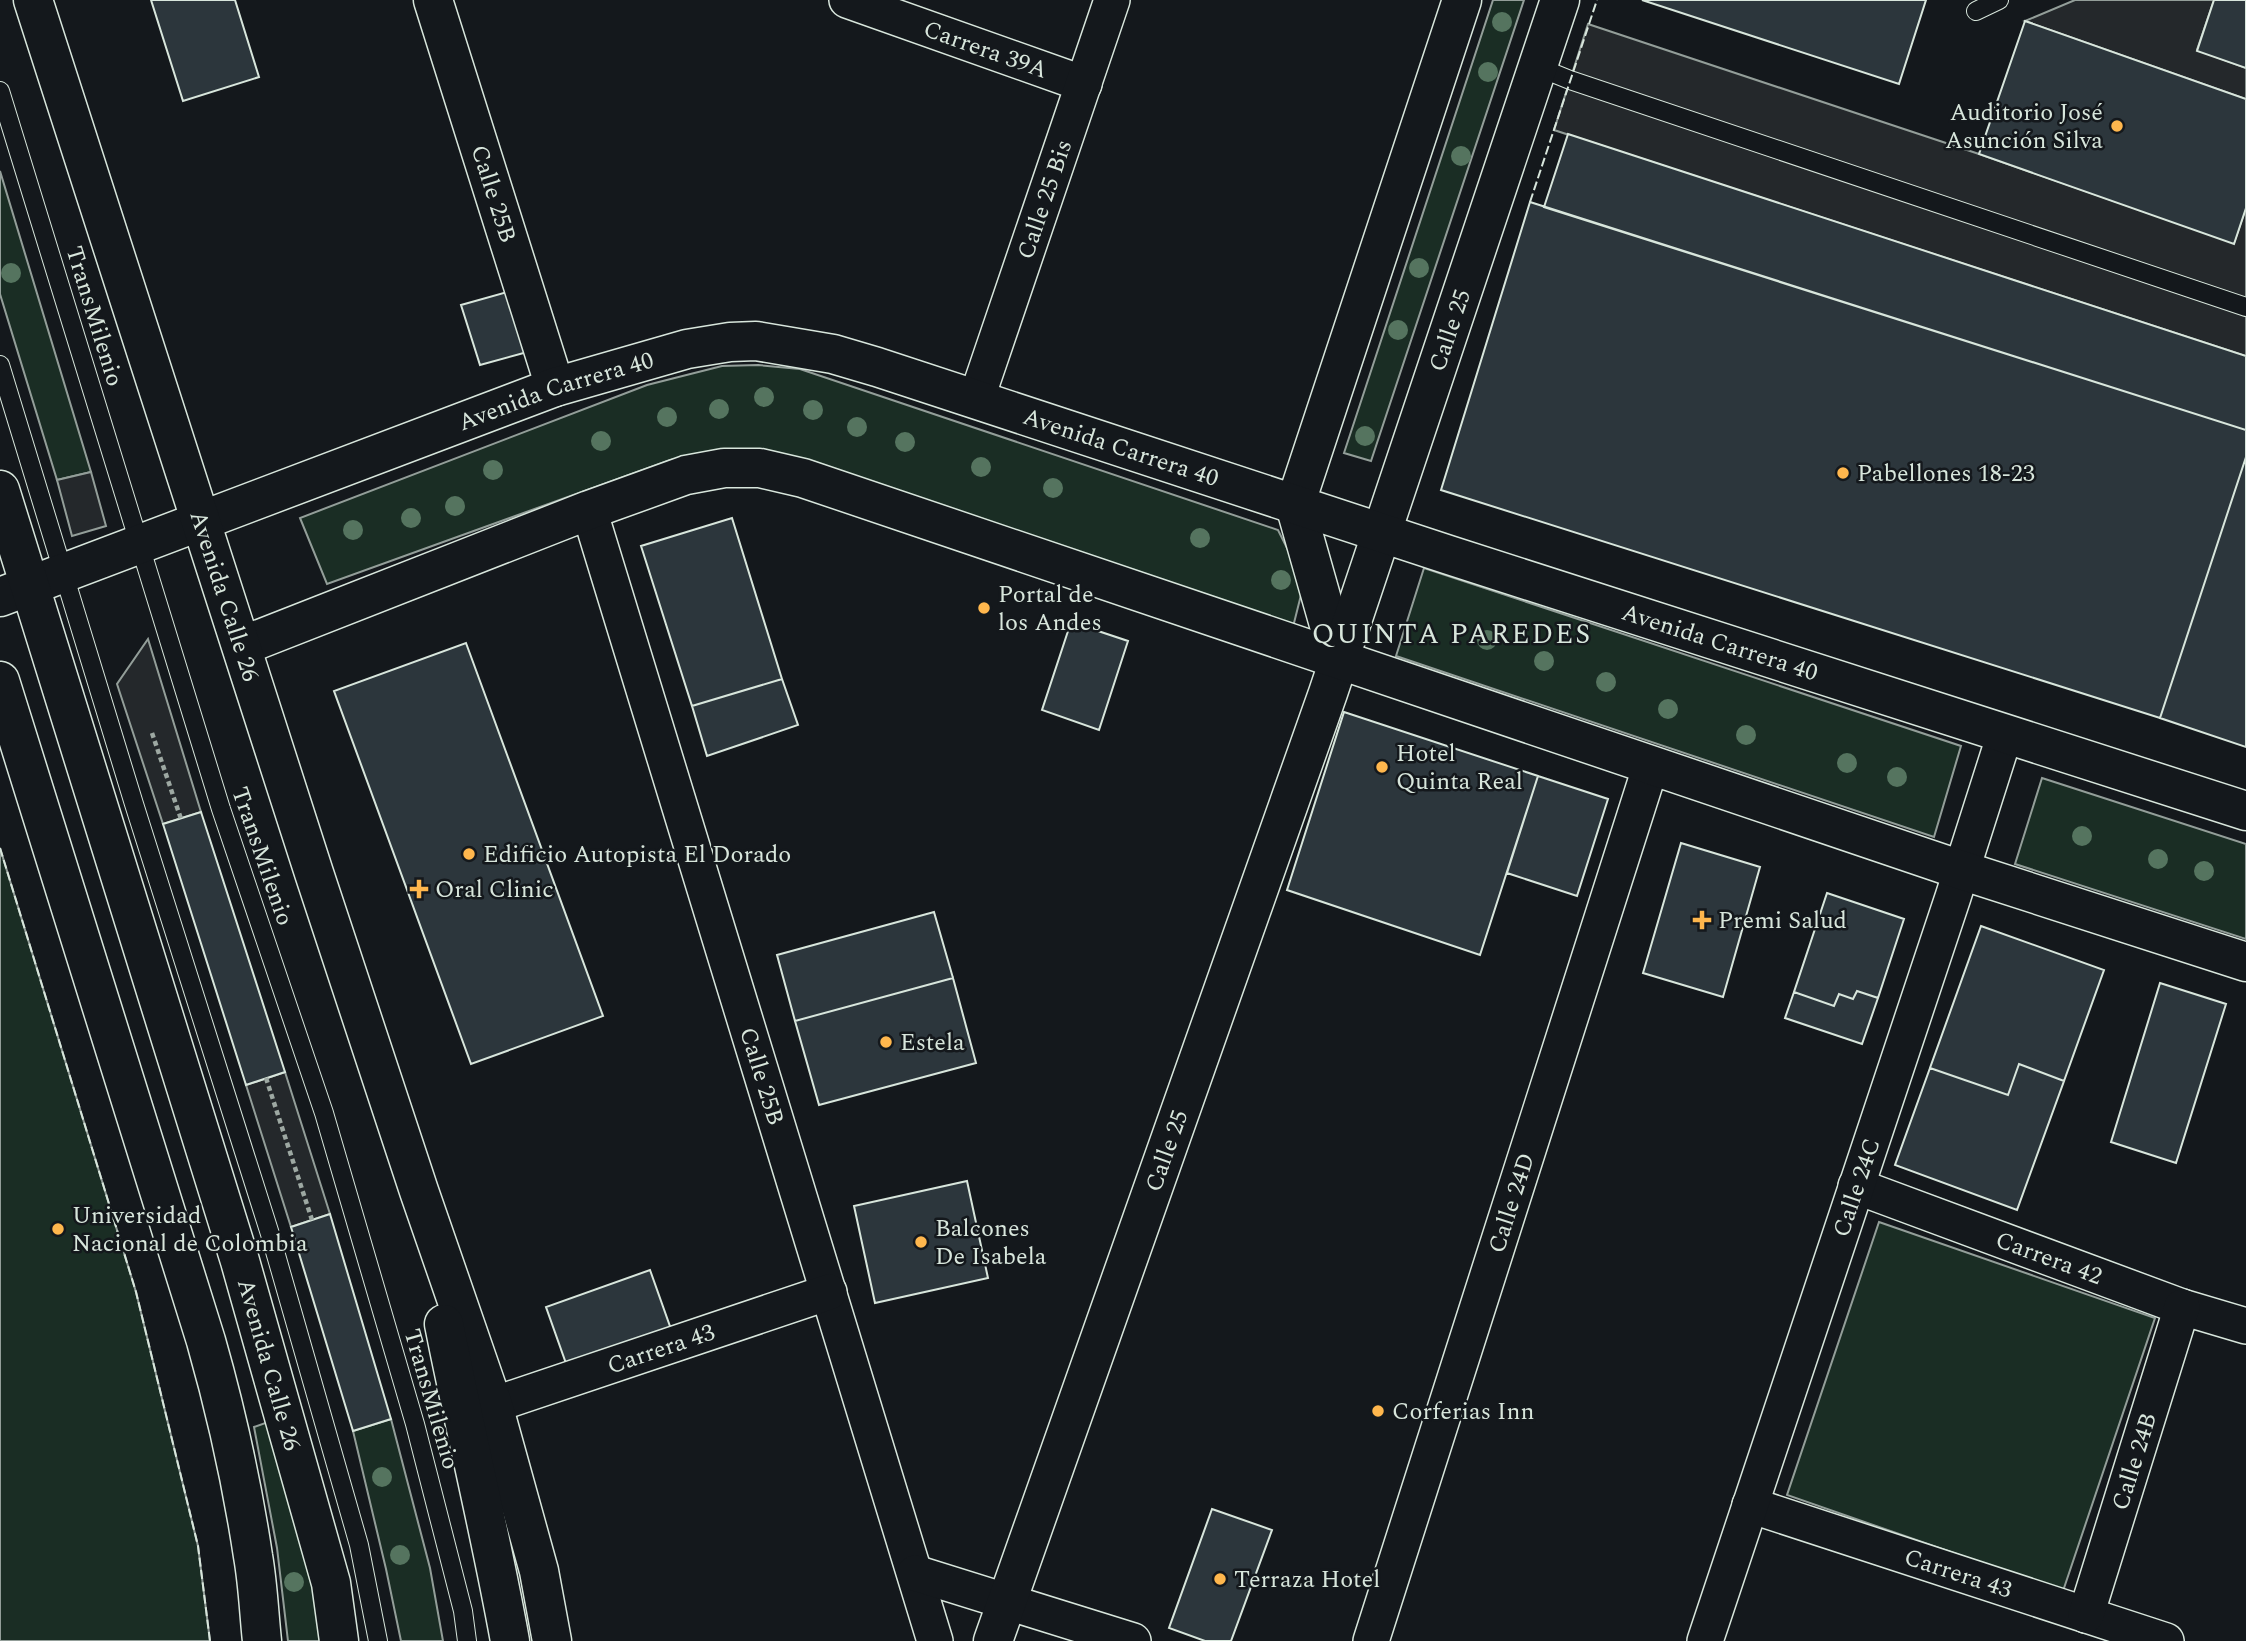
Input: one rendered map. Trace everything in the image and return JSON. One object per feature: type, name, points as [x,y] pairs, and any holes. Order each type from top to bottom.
[{"type":"main road","name":"Avenida Calle 26","points":[[33,0],[419,1191],[493,1405],[539,1571],[552,1641]]},
{"type":"main road","name":"Calle 25B","points":[[433,0],[555,387]]},
{"type":"main road","points":[[1339,660],[1295,505],[1462,0]]},
{"type":"main road","name":"Calle 25","points":[[993,1641],[1339,660],[1560,0]]},
{"type":"main road","name":"Avenida Carrera 40","points":[[31,585],[555,387],[687,349],[756,341],[834,354],[2246,811]]},
{"type":"main road","points":[[242,646],[589,510],[686,475],[724,468],[760,468],[803,478],[1961,870],[2246,962]]},
{"type":"main road","name":"Avenida Calle 26","points":[[0,490],[240,1261],[331,1583],[339,1641]]},
{"type":"main road","points":[[0,681],[217,1379],[254,1557],[262,1641]]},
{"type":"main road","name":"Avenida Calle 26","points":[[419,1191],[460,1407],[494,1554],[510,1641]]},
{"type":"street","name":"Carrera 39A","points":[[847,0],[1084,84]]},
{"type":"street","name":"Calle 25 Bis","points":[[976,400],[1112,0]]},
{"type":"street","name":"Calle 25B","points":[[589,510],[935,1641]]},
{"type":"street","name":"Calle 24C","points":[[1705,1641],[2005,734]]},
{"type":"street","name":"Calle 24D","points":[[1371,1641],[1651,765]]},
{"type":"street","name":"Carrera 42","points":[[1856,1186],[2182,1307],[2246,1326]]},
{"type":"street","name":"Carrera 43","points":[[493,1405],[830,1292]]},
{"type":"street","name":"Calle 24B","points":[[2086,1615],[2182,1307]]},
{"type":"street","name":"Carrera 43","points":[[1750,1505],[2166,1641]]},
{"type":"street","points":[[915,1573],[1133,1641]]},
{"type":"lane","points":[[1976,11],[1998,0]]},
{"type":"lane","points":[[1538,67],[2246,307]]},
{"type":"lane","name":"TransMilenio","points":[[0,90],[221,809],[324,1113],[415,1424],[463,1611],[467,1641]]},
{"type":"lane","points":[[0,365],[31,585],[134,804],[273,1247],[359,1545],[378,1641]]},
{"type":"path","points":[[152,733],[181,818]]},
{"type":"path","points":[[266,1078],[312,1220]]},
{"type":"green space","points":[[1493,0],[1524,0],[1371,461],[1344,453]]},
{"type":"green space","points":[[0,171],[91,472],[57,480],[0,294]]},
{"type":"green space","points":[[758,365],[800,369],[1278,530],[1293,560],[1301,595],[1293,627],[716,451],[670,460],[327,584],[300,518],[647,385],[722,366]]},
{"type":"green space","points":[[1424,568],[1961,746],[1934,837],[1396,656]]},
{"type":"green space","points":[[2042,778],[2246,844],[2246,939],[2015,864]]},
{"type":"green space","name":"Universidad Nacional de Colombia","points":[[0,848],[136,1292],[198,1546],[210,1641],[0,1641]]},
{"type":"green space","points":[[1879,1222],[2155,1318],[2063,1591],[1787,1495]]},
{"type":"green space","points":[[391,1419],[430,1568],[443,1641],[401,1641],[353,1431]]},
{"type":"green space","points":[[271,1421],[299,1518],[324,1641],[288,1641],[277,1548],[254,1427]]},
{"type":"shaded area","points":[[2075,0],[2214,0],[2197,50],[2246,68],[2246,99],[2025,21]]},
{"type":"shaded area","points":[[1588,24],[1979,154],[2234,243],[2246,208],[2246,356],[1554,130]]},
{"type":"shaded area","points":[[91,472],[106,526],[72,536],[57,480]]},
{"type":"shaded area","points":[[148,639],[201,812],[163,824],[117,684]]},
{"type":"shaded area","points":[[285,1072],[330,1214],[291,1227],[246,1085]]},
{"type":"building","points":[[151,0],[235,0],[259,77],[183,101]]},
{"type":"building","points":[[1642,0],[1926,0],[1899,84]]},
{"type":"building","points":[[2214,0],[2246,0],[2246,68],[2197,51]]},
{"type":"building","name":"Auditorio José Asunción Silva","points":[[2025,21],[2246,99],[2246,208],[2234,244],[1979,154]]},
{"type":"building","points":[[1568,134],[2246,356],[2246,430],[1544,207]]},
{"type":"building","name":"Pabellones 18-23","points":[[1530,202],[2246,430],[2246,457],[2160,718],[1441,490]]},
{"type":"building","points":[[511,291],[531,351],[480,365],[461,305]]},
{"type":"building","points":[[2246,457],[2246,747],[2160,718]]},
{"type":"building","points":[[732,518],[782,679],[692,706],[641,546]]},
{"type":"building","points":[[1071,622],[1128,641],[1099,730],[1042,710]]},
{"type":"building","name":"Edificio Autopista El Dorado","points":[[466,643],[603,1016],[471,1064],[334,691]]},
{"type":"building","points":[[782,679],[798,725],[707,756],[692,706]]},
{"type":"building","points":[[1344,712],[1538,776],[1480,955],[1287,890]]},
{"type":"building","points":[[1538,776],[1608,799],[1577,896],[1507,873]]},
{"type":"building","points":[[201,812],[285,1072],[246,1085],[163,824]]},
{"type":"building","name":"Premi Salud","points":[[1681,843],[1760,867],[1723,997],[1643,973]]},
{"type":"building","points":[[1827,893],[1904,919],[1878,998],[1857,991],[1853,999],[1839,994],[1834,1006],[1794,992]]},
{"type":"building","points":[[934,912],[953,978],[795,1021],[777,955]]},
{"type":"building","points":[[1981,926],[2104,970],[2064,1081],[2019,1064],[2008,1095],[1930,1068]]},
{"type":"building","name":"Estela","points":[[953,978],[976,1063],[819,1105],[795,1021]]},
{"type":"building","points":[[2160,983],[2226,1004],[2176,1163],[2111,1142]]},
{"type":"building","points":[[1857,991],[1878,998],[1862,1044],[1785,1018],[1794,992],[1834,1006],[1839,994],[1853,999]]},
{"type":"building","points":[[2019,1064],[2064,1081],[2017,1210],[1895,1165],[1930,1068],[2008,1095]]},
{"type":"building","name":"Balcones De Isabela","points":[[967,1181],[988,1278],[875,1303],[854,1206]]},
{"type":"building","points":[[330,1214],[391,1419],[353,1431],[291,1227]]},
{"type":"building","points":[[650,1270],[672,1332],[568,1369],[546,1307]]},
{"type":"building","name":"Terraza Hotel","points":[[1212,1509],[1272,1530],[1231,1641],[1205,1641],[1169,1628]]},
{"type":"fence","points":[[1530,202],[1597,0]]},
{"type":"fence","points":[[0,848],[136,1292],[198,1546],[210,1641]]},
{"type":"place","name":"Auditorio José Asunción Silva","points":[[2117,126]]},
{"type":"place","name":"Pabellones 18-23","points":[[1843,473]]},
{"type":"place","name":"Portal de los Andes","points":[[984,608]]},
{"type":"place","name":"Hotel Quinta Real","points":[[1382,767]]},
{"type":"place","name":"Edificio Autopista El Dorado","points":[[469,854]]},
{"type":"place","name":"Oral Clinic","points":[[419,889]]},
{"type":"place","name":"Premi Salud","points":[[1702,920]]},
{"type":"place","name":"Estela","points":[[886,1042]]},
{"type":"place","name":"Universidad Nacional de Colombia","points":[[58,1229]]},
{"type":"place","name":"Balcones De Isabela","points":[[921,1242]]},
{"type":"place","name":"Corferias Inn","points":[[1378,1411]]},
{"type":"place","name":"Terraza Hotel","points":[[1220,1579]]},
{"type":"district","name":"QUINTA PAREDES","points":[[1452,633]]}]
